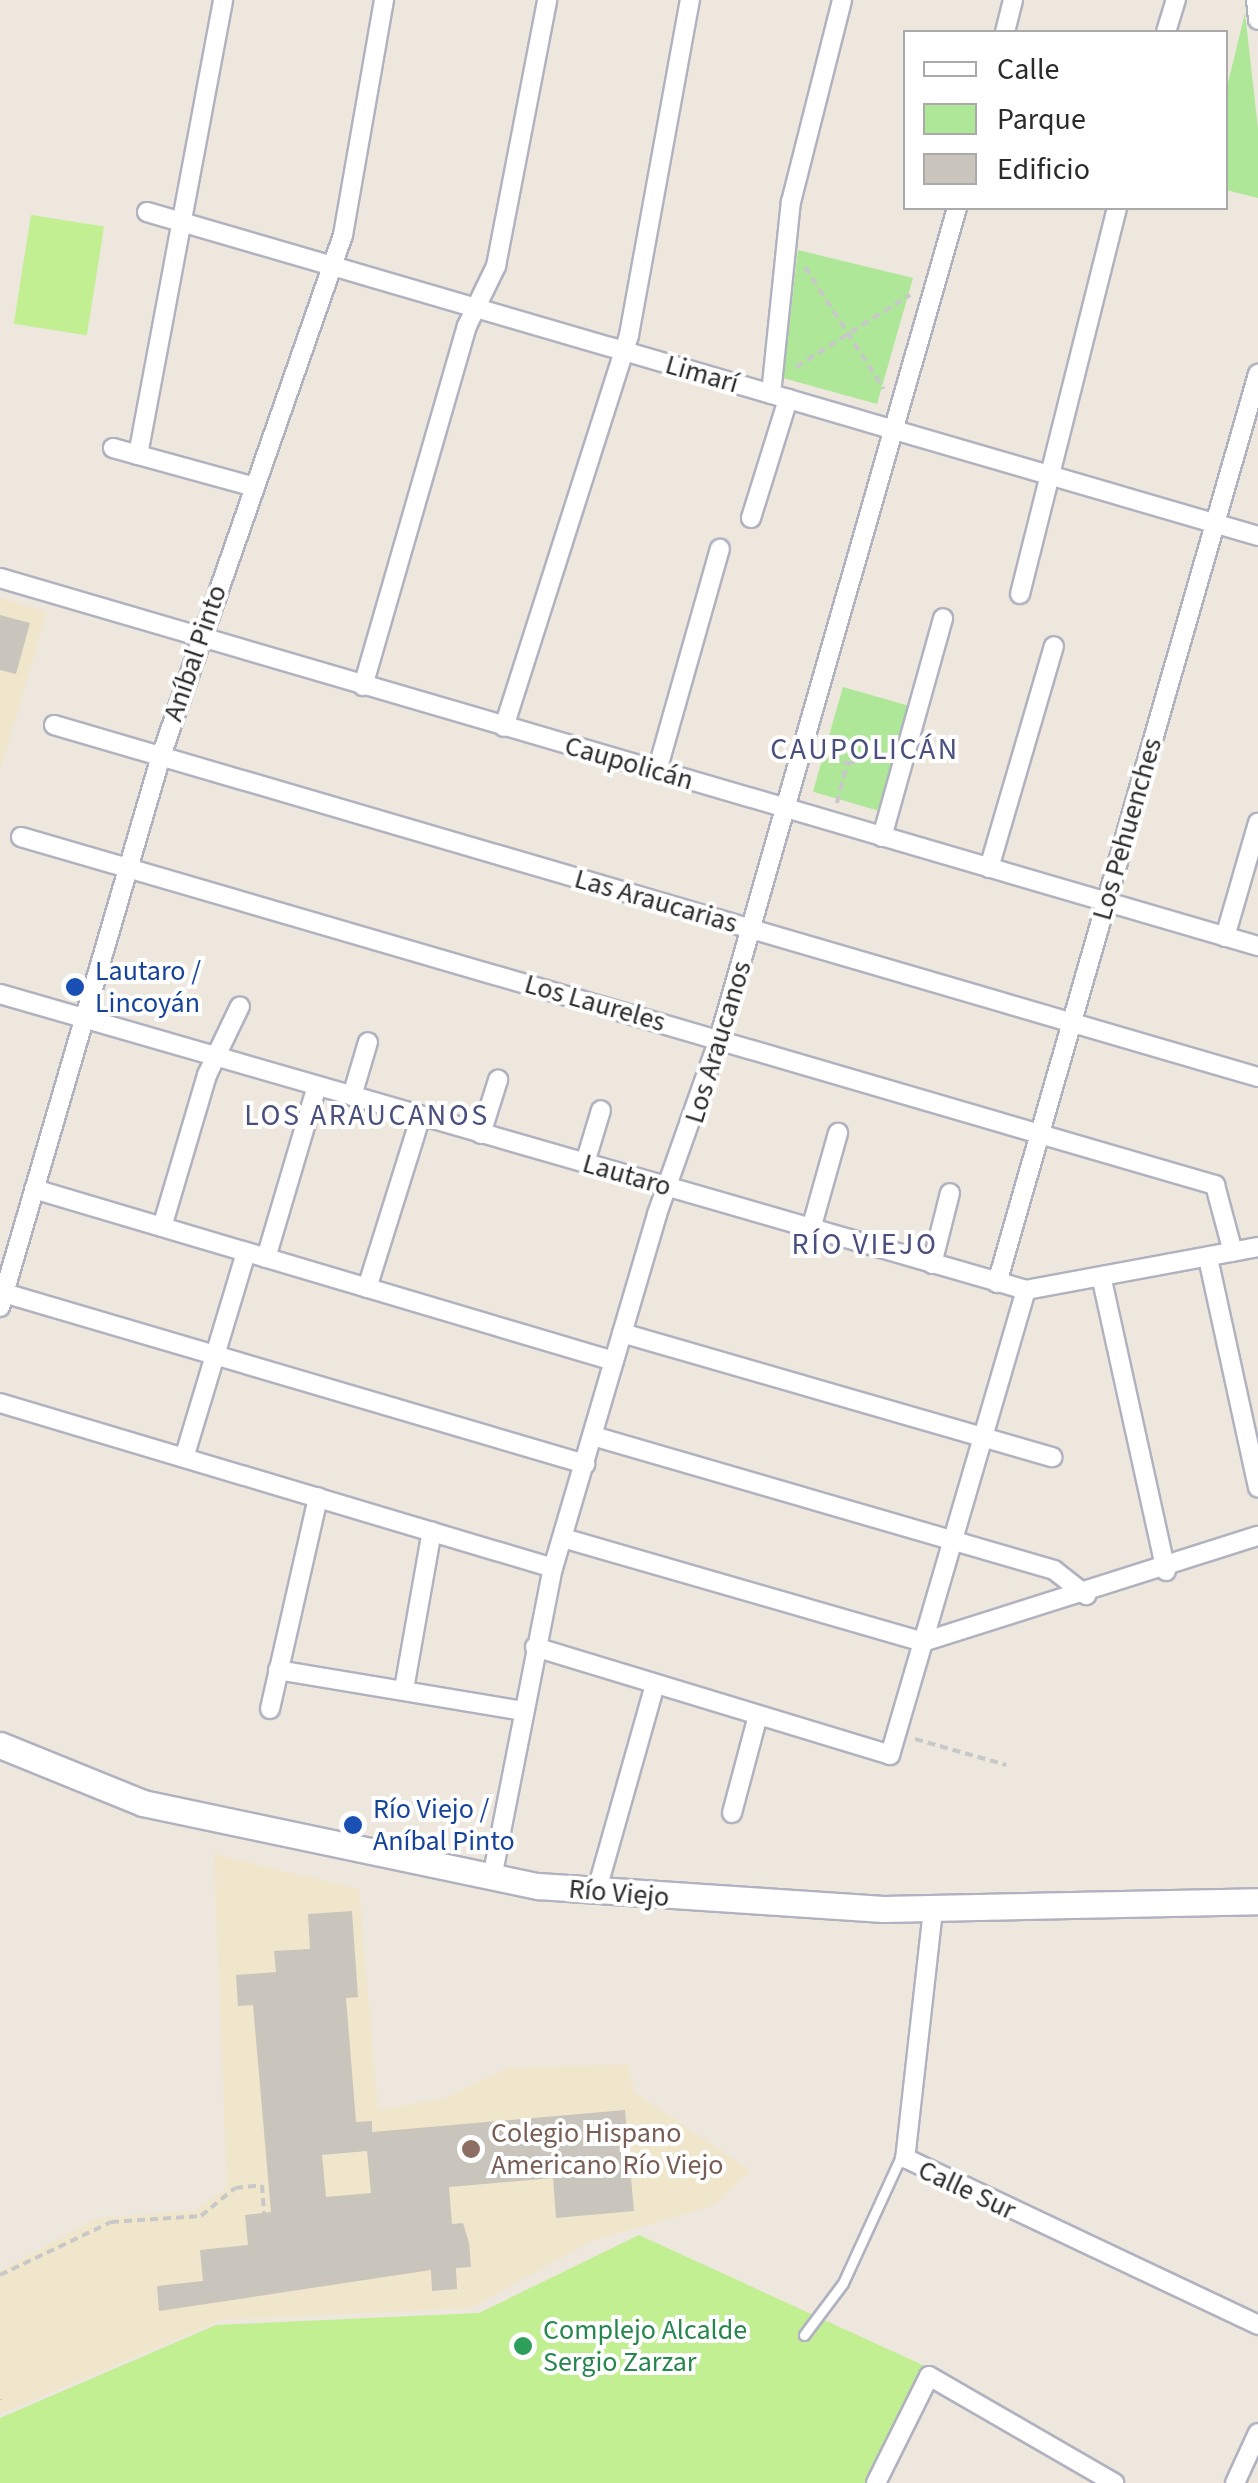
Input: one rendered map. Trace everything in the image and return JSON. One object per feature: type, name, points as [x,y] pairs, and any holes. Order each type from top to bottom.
[{"type":"main road","name":"Río Viejo","points":[[0,1745],[144,1803],[492,1878],[596,1892],[933,1910],[1258,1901]]},
{"type":"street","points":[[138,455],[223,0]]},
{"type":"street","name":"Aníbal Pinto","points":[[2,1300],[161,756],[350,206],[384,0]]},
{"type":"street","points":[[364,686],[477,308],[496,266],[547,0]]},
{"type":"street","points":[[504,727],[621,350],[690,0]]},
{"type":"street","points":[[751,518],[778,390],[788,243],[842,0]]},
{"type":"street","points":[[1006,30],[1013,0]]},
{"type":"street","points":[[1167,30],[1176,0]]},
{"type":"street","points":[[1256,0],[1258,20]]},
{"type":"street","name":"Los Araucanos","points":[[492,1878],[553,1568],[622,1333],[719,1040],[957,210]]},
{"type":"street","points":[[1020,594],[1117,210]]},
{"type":"street","name":"Limarí","points":[[147,212],[621,350],[896,423],[1258,536]]},
{"type":"street","name":"Los Pehuenches","points":[[996,1283],[1257,385]]},
{"type":"street","points":[[114,448],[254,487]]},
{"type":"street","points":[[656,771],[720,549]]},
{"type":"street","name":"Caupolicán","points":[[0,578],[1258,946]]},
{"type":"street","points":[[882,837],[943,618]]},
{"type":"street","points":[[989,868],[1054,646]]},
{"type":"street","name":"Las Araucarias","points":[[54,724],[1258,1076]]},
{"type":"street","points":[[1225,936],[1258,823]]},
{"type":"street","name":"Los Laureles","points":[[21,837],[1215,1184],[1232,1252]]},
{"type":"street","name":"Lautaro","points":[[0,994],[1026,1290],[1102,1280],[1258,1247]]},
{"type":"street","points":[[162,1227],[218,1057],[240,1006]]},
{"type":"street","points":[[352,1096],[368,1042]]},
{"type":"street","points":[[481,1134],[498,1080]]},
{"type":"street","points":[[266,1258],[317,1086]]},
{"type":"street","points":[[584,1164],[601,1110]]},
{"type":"street","points":[[368,1288],[421,1116]]},
{"type":"street","points":[[810,1228],[838,1133]]},
{"type":"street","points":[[34,1189],[614,1361]]},
{"type":"street","points":[[932,1264],[950,1193]]},
{"type":"street","points":[[184,1458],[246,1252]]},
{"type":"street","points":[[1208,1258],[1258,1488]]},
{"type":"street","points":[[1102,1280],[1166,1571]]},
{"type":"street","points":[[535,1648],[890,1755],[1026,1290]]},
{"type":"street","points":[[2,1300],[215,1355],[584,1464]]},
{"type":"street","points":[[622,1333],[1052,1458]]},
{"type":"street","points":[[0,1403],[553,1568]]},
{"type":"street","points":[[592,1436],[1054,1570],[1086,1594]]},
{"type":"street","points":[[270,1709],[318,1497]]},
{"type":"street","points":[[404,1689],[432,1531]]},
{"type":"street","points":[[563,1538],[923,1642],[1166,1571],[1258,1536]]},
{"type":"street","points":[[278,1670],[523,1710]]},
{"type":"street","points":[[596,1892],[655,1685]]},
{"type":"street","points":[[732,1813],[758,1715]]},
{"type":"street","name":"Calle Sur","points":[[933,1910],[903,2152],[912,2165],[1258,2325]]},
{"type":"street","points":[[876,2483],[929,2376],[1114,2483]]},
{"type":"street","points":[[1235,2483],[1258,2434]]},
{"type":"lane","points":[[804,2336],[844,2282],[903,2152]]},
{"type":"path","points":[[788,243],[856,337],[896,423]]},
{"type":"path","points":[[778,390],[940,273]]},
{"type":"path","points":[[806,737],[847,764],[907,747]]},
{"type":"path","points":[[832,822],[847,764]]},
{"type":"path","points":[[896,1734],[1006,1765]]},
{"type":"path","points":[[0,2275],[111,2222],[202,2216],[235,2188],[262,2185],[264,2213]]},
{"type":"shaded area","points":[[0,598],[47,612],[0,771]]},
{"type":"shaded area","name":"Colegio Hispano Americano Río Viejo","points":[[214,1854],[359,1889],[378,2110],[446,2098],[507,2068],[628,2064],[634,2092],[751,2171],[713,2206],[592,2241],[471,2308],[221,2320],[0,2414],[0,2271],[98,2218],[195,2211],[227,2188]]},
{"type":"green space","points":[[1245,13],[1258,129],[1258,198],[1228,190],[1228,83]]},
{"type":"green space","points":[[31,215],[104,227],[87,335],[14,324]]},
{"type":"green space","points":[[798,250],[913,278],[877,404],[783,378]]},
{"type":"green space","points":[[843,687],[913,707],[883,812],[813,792]]},
{"type":"green space","name":"Complejo Alcalde Sergio Zarzar","points":[[639,2235],[927,2367],[866,2483],[0,2483],[0,2418],[216,2325],[479,2313]]},
{"type":"building","points":[[0,615],[30,623],[16,674],[0,670]]},
{"type":"building","points":[[352,1911],[358,1997],[346,1998],[356,2122],[372,2121],[372,2132],[625,2110],[634,2211],[556,2218],[553,2178],[449,2187],[452,2224],[463,2223],[471,2267],[456,2268],[457,2289],[432,2291],[431,2270],[159,2311],[157,2286],[203,2281],[200,2250],[248,2245],[245,2215],[271,2212],[253,2005],[238,2006],[236,1975],[276,1972],[274,1951],[310,1949],[308,1914]],"holes":[[[367,2151],[371,2193],[326,2197],[322,2155]]]},
{"type":"place","name":"Lautaro / Lincoyán","points":[[75,987]]},
{"type":"place","name":"Río Viejo / Aníbal Pinto","points":[[353,1825]]},
{"type":"place","name":"Colegio Hispano Americano Río Viejo","points":[[471,2149]]},
{"type":"place","name":"Complejo Alcalde Sergio Zarzar","points":[[523,2346]]},
{"type":"district","name":"CAUPOLICÁN","points":[[865,750]]},
{"type":"district","name":"LOS ARAUCANOS","points":[[367,1116]]},
{"type":"district","name":"RÍO VIEJO","points":[[865,1245]]}]
